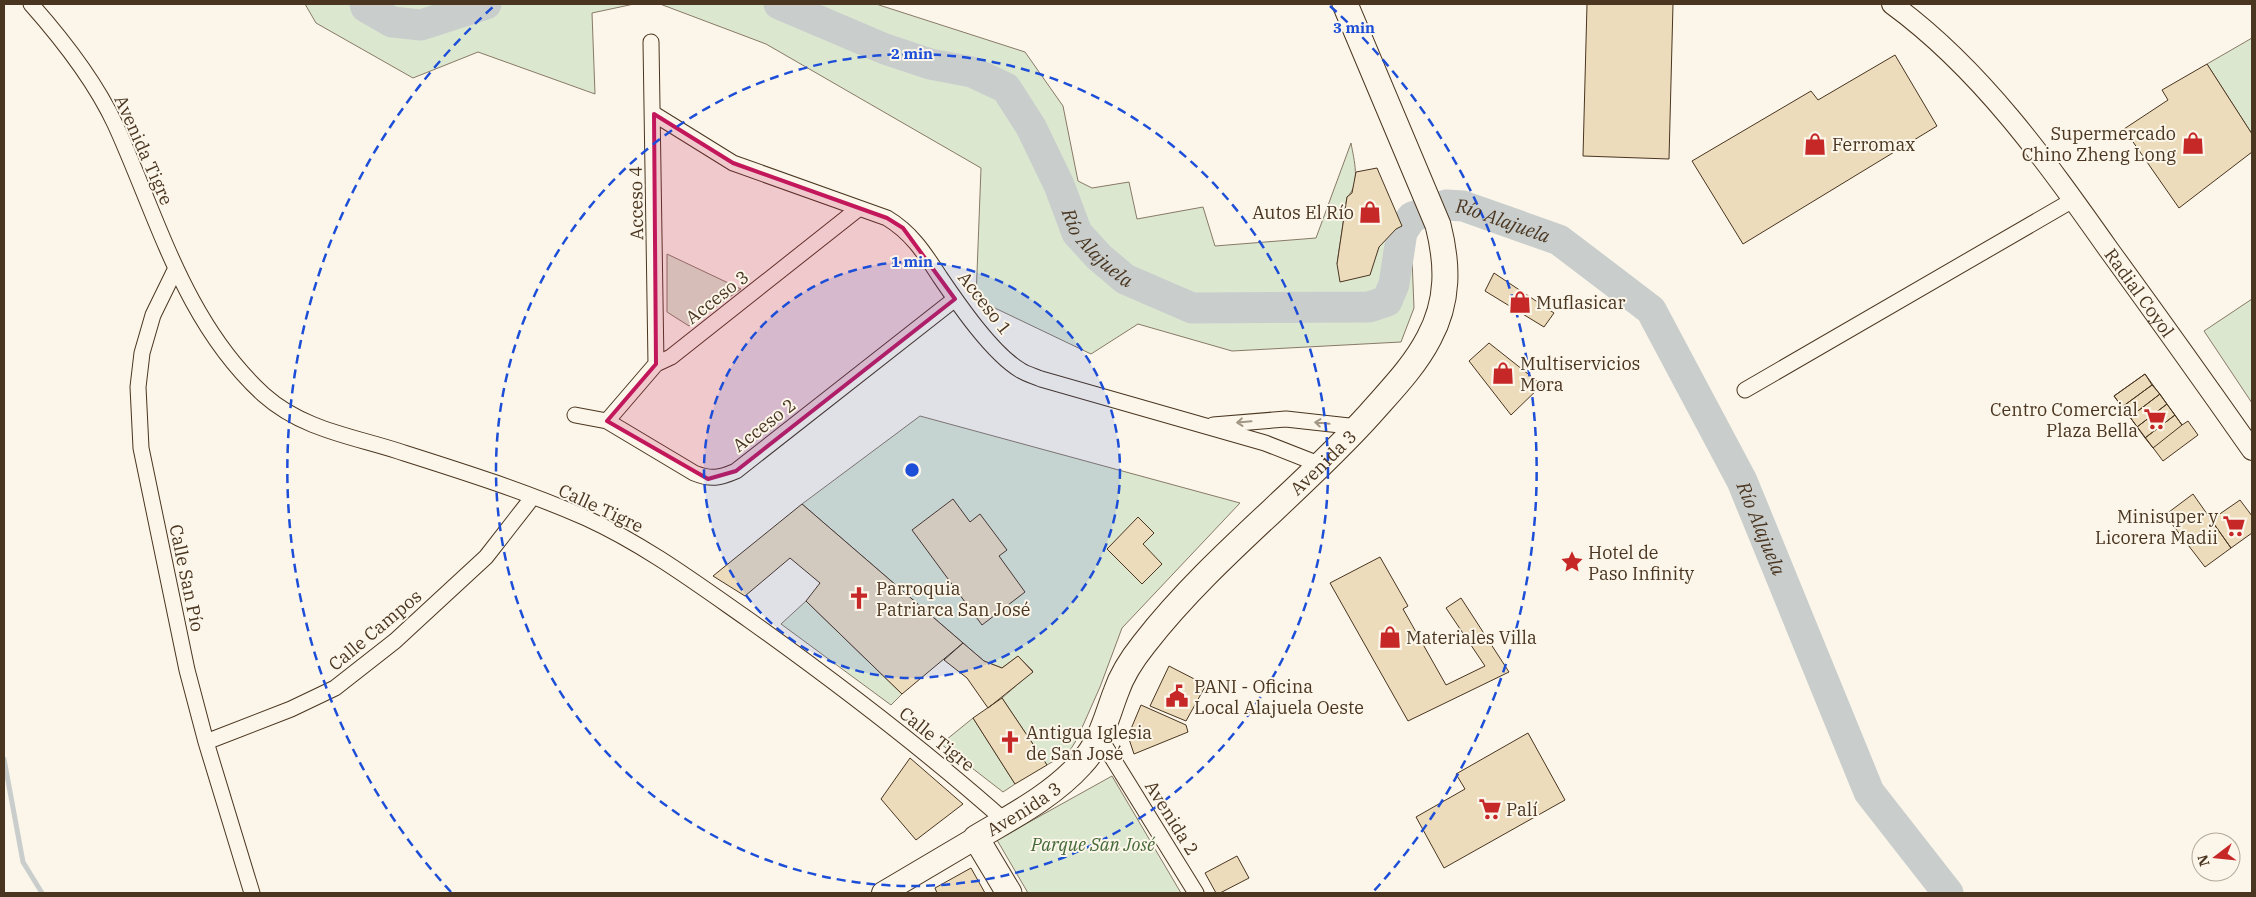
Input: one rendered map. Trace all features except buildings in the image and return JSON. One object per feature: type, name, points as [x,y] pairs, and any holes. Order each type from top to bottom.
[{"type":"main road","name":"Avenida 3","points":[[976,838],[1006,821],[1065,781],[1083,763],[1100,738],[1124,671],[1143,645],[1175,607],[1358,427],[1415,362],[1436,322],[1444,292],[1446,263],[1438,224],[1345,4]]},
{"type":"main road","points":[[883,893],[976,838],[1008,893]]},
{"type":"street","name":"Avenida Tigre","points":[[31,4],[72,55],[109,113],[175,270]]},
{"type":"street","name":"Radial Coyol","points":[[1892,4],[1921,25],[1989,93],[2026,138],[2073,200],[2252,450]]},
{"type":"street","name":"Radial Coyol","points":[[1906,4],[1943,35],[1994,92],[2026,138]]},
{"type":"street","points":[[1906,4],[1921,25]]},
{"type":"street","name":"Acceso 4","points":[[651,42],[654,114],[656,364]]},
{"type":"street","name":"Acceso 1","points":[[654,114],[733,163],[858,210],[888,218],[904,228],[916,241],[955,299],[1005,359],[1020,371],[1040,379],[1265,443],[1321,465]]},
{"type":"street","points":[[1745,390],[2073,200]]},
{"type":"street","name":"Acceso 3","points":[[607,421],[656,364],[671,358],[858,210]]},
{"type":"street","name":"Calle Tigre","points":[[175,270],[216,341],[266,396],[295,418],[330,431],[448,467],[584,517],[664,560],[795,653],[936,760],[1006,821]]},
{"type":"street","name":"Calle San Pío","points":[[175,270],[153,315],[142,353],[137,415],[140,448],[187,670],[206,742],[252,893]]},
{"type":"street","name":"Acceso 2","points":[[575,415],[607,421],[694,473],[708,478],[721,478],[736,471],[955,299]]},
{"type":"street","name":"Acceso 1","points":[[1202,426],[1286,419],[1358,427]]},
{"type":"street","name":"Calle Campos","points":[[206,742],[291,709],[335,688],[395,641],[486,557],[532,498]]},
{"type":"street","name":"Avenida 2","points":[[1100,738],[1196,893]]},
{"type":"highlighted area","points":[[654,114],[733,163],[887,218],[903,228],[955,299],[736,471],[708,479],[607,421],[656,364]]},
{"type":"green space","points":[[305,4],[634,4],[592,13],[595,94],[478,52],[413,78],[316,23]]},
{"type":"green space","points":[[660,4],[876,4],[1025,52],[1063,106],[1078,181],[1092,188],[1129,182],[1137,219],[1203,207],[1215,246],[1316,238],[1351,143],[1355,164],[1355,179],[1351,192],[1347,197],[1337,264],[1379,247],[1410,209],[1414,308],[1401,342],[1232,351],[1138,324],[1091,354],[976,299],[981,168],[766,44]]},
{"type":"green space","points":[[2252,38],[2252,134],[2207,64]]},
{"type":"green space","points":[[667,254],[741,289],[689,326],[667,312]]},
{"type":"green space","points":[[2252,299],[2252,403],[2204,331]]},
{"type":"green space","points":[[920,416],[1240,503],[1122,628],[1100,687],[1077,739],[1069,752],[1047,765],[1002,698],[1033,671],[1018,656],[1002,668],[984,661],[802,504]]},
{"type":"green space","points":[[806,601],[902,694],[891,705],[781,624]]},
{"type":"green space","points":[[973,718],[1015,784],[1003,792],[941,744]]},
{"type":"green space","name":"Parque San José","points":[[1112,776],[1181,893],[1028,893],[997,840]]},
{"type":"waterway","name":"Río Alajuela","points":[[365,4],[366,7],[392,22],[421,25],[486,4]]},
{"type":"waterway","name":"Río Alajuela","points":[[779,4],[885,49],[930,64],[972,72],[1006,88],[1031,127],[1059,185],[1077,233],[1099,257],[1125,279],[1192,308],[1369,307],[1387,301],[1394,284],[1402,232],[1412,217],[1446,205],[1463,206],[1559,240],[1651,310],[1742,481],[1869,792],[1948,893]]},
{"type":"waterway","points":[[4,759],[23,862],[42,893]]},
{"type":"place","name":"Supermercado Chino Zheng Long","points":[[2193,143]]},
{"type":"place","name":"Ferromax","points":[[1815,144]]},
{"type":"place","name":"Autos El Río","points":[[1370,212]]},
{"type":"place","name":"Muflasicar","points":[[1520,302]]},
{"type":"place","name":"Multiservicios Mora","points":[[1503,373]]},
{"type":"place","name":"Centro Comercial Plaza Bella","points":[[2155,419]]},
{"type":"place","name":"Minisuper y Licorera Madii","points":[[2234,526]]},
{"type":"place","name":"Hotel de Paso Infinity","points":[[1572,562]]},
{"type":"place","name":"Parroquia Patriarca San José","points":[[859,598]]},
{"type":"place","name":"Materiales Villa","points":[[1390,637]]},
{"type":"place","name":"PANI - Oficina Local Alajuela Oeste","points":[[1177,696]]},
{"type":"place","name":"Antigua Iglesia de San José","points":[[1010,742]]},
{"type":"place","name":"Palí","points":[[1490,809]]}]
